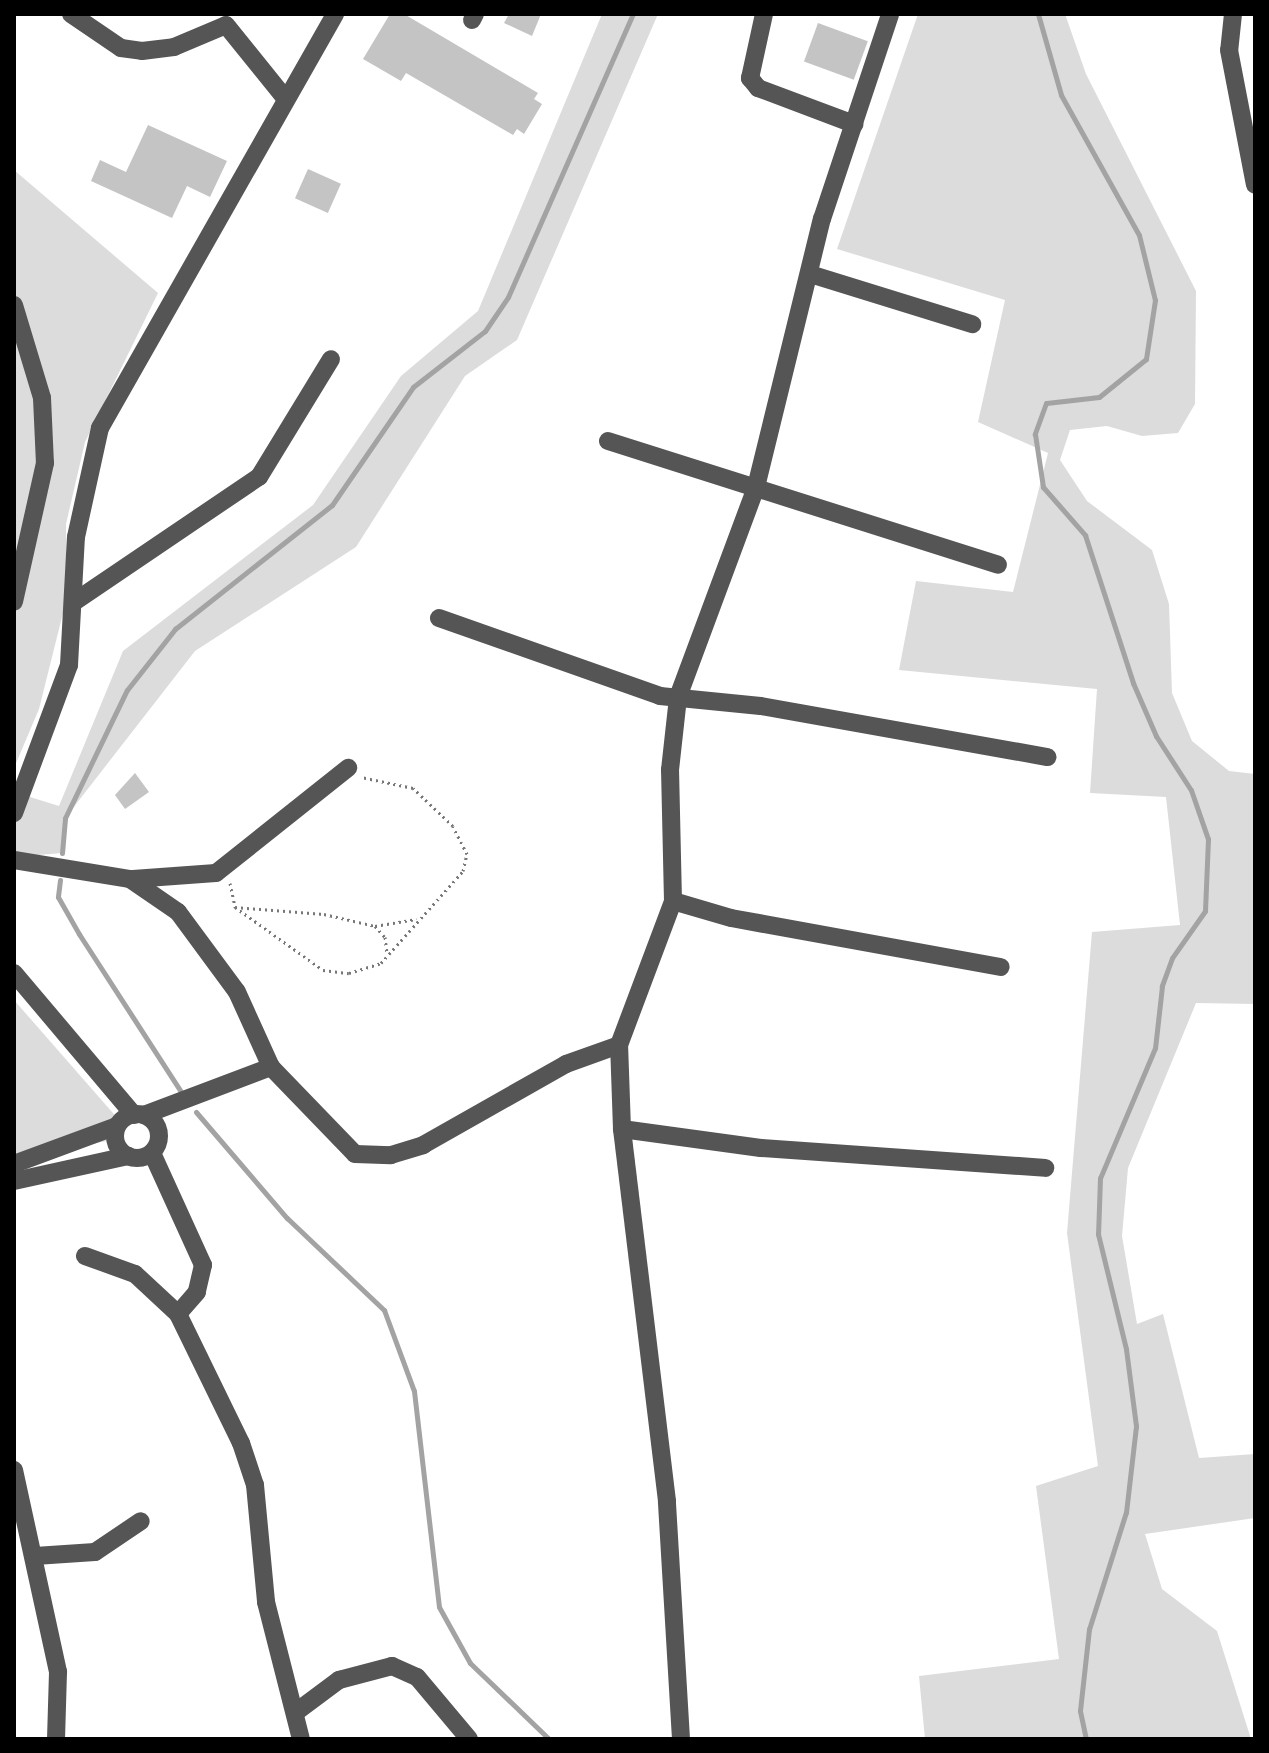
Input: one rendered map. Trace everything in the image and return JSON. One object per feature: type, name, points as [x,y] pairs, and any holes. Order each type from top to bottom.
[{"type":"street","points":[[71,14],[121,48],[142,51],[174,47],[226,25],[285,98]]},
{"type":"street","points":[[14,813],[63,689],[77,600],[76,537],[100,428],[335,14]]},
{"type":"street","points":[[764,14],[747,67],[750,78],[758,88],[854,124]]},
{"type":"street","points":[[681,1739],[667,1501],[622,1129],[619,1045],[673,901],[670,770],[678,697],[756,487],[810,274],[890,14]]},
{"type":"street","points":[[1233,14],[1229,50],[1255,185]]},
{"type":"street","points":[[810,274],[972,324]]},
{"type":"street","points":[[14,305],[42,398],[45,463],[14,602]]},
{"type":"street","points":[[77,600],[259,477],[331,359]]},
{"type":"street","points":[[608,441],[998,565]]},
{"type":"street","points":[[439,618],[648,693],[1048,757]]},
{"type":"street","points":[[14,860],[130,879],[190,878],[228,867],[348,768]]},
{"type":"street","points":[[130,879],[178,912],[203,942],[237,992],[271,1067],[338,1143],[370,1157],[423,1145],[566,1064],[619,1045]]},
{"type":"street","points":[[673,901],[731,918],[1001,967]]},
{"type":"street","points":[[14,973],[160,1137],[152,1153]]},
{"type":"street","points":[[14,1164],[271,1067]]},
{"type":"street","points":[[117,1126],[118,1146],[128,1156]]},
{"type":"street","points":[[622,1129],[761,1148],[1045,1168]]},
{"type":"street","points":[[14,1181],[152,1153]]},
{"type":"street","points":[[152,1153],[203,1265],[197,1292],[178,1314]]},
{"type":"street","points":[[85,1256],[135,1274],[178,1314],[255,1485],[266,1602],[301,1739]]},
{"type":"street","points":[[15,1479],[35,1556],[58,1672],[56,1739]]},
{"type":"street","points":[[35,1556],[95,1552],[141,1521]]},
{"type":"street","points":[[296,1712],[339,1680],[392,1666],[417,1677],[469,1739]]},
{"type":"path","points":[[228,867],[235,907],[323,970],[367,970],[387,956],[417,918],[463,871],[465,845],[413,788],[399,781],[369,782],[348,768]]},
{"type":"path","points":[[235,907],[324,914],[375,926],[417,918]]},
{"type":"path","points":[[375,926],[385,937],[387,956]]},
{"type":"shaded area","points":[[602,14],[658,14],[517,340],[465,376],[356,547],[195,651],[66,817],[62,853],[14,857],[14,792],[59,806],[123,651],[313,505],[401,376],[478,311]]},
{"type":"shaded area","points":[[918,14],[1065,14],[1086,74],[1196,291],[1195,404],[1178,433],[1142,436],[1107,426],[1070,430],[1060,460],[1087,501],[1152,550],[1169,604],[1172,693],[1192,741],[1229,771],[1255,774],[1255,1004],[1196,1003],[1128,1168],[1122,1236],[1137,1324],[1163,1314],[1199,1458],[1255,1454],[1255,1518],[1145,1534],[1162,1589],[1217,1631],[1251,1739],[925,1739],[919,1676],[1059,1659],[1036,1486],[1098,1466],[1067,1233],[1092,932],[1180,925],[1166,797],[1090,793],[1097,689],[899,670],[916,581],[1013,592],[1048,453],[978,422],[1005,300],[837,249]]},
{"type":"shaded area","points":[[14,170],[158,293],[85,442],[66,524],[66,601],[39,709],[14,768]]},
{"type":"shaded area","points":[[14,1000],[119,1120],[121,1138],[14,1160]]},
{"type":"building","points":[[390,14],[404,14],[538,93],[534,99],[542,104],[524,134],[517,129],[513,135],[406,73],[401,81],[363,59]]},
{"type":"building","points":[[509,14],[541,14],[532,36],[504,23]]},
{"type":"building","points":[[818,23],[868,41],[854,80],[804,62]]},
{"type":"building","points":[[148,125],[227,161],[210,197],[187,186],[172,218],[91,181],[100,160],[126,172]]},
{"type":"building","points":[[308,169],[341,184],[328,213],[295,198]]},
{"type":"building","points":[[135,773],[149,792],[125,809],[115,795]]},
{"type":"waterway","points":[[62,853],[65,818],[127,690],[175,629],[332,505],[413,387],[485,331],[508,297],[633,14]]},
{"type":"waterway","points":[[1038,14],[1061,95],[1139,235],[1155,300],[1146,359],[1099,397],[1046,403],[1035,434],[1043,487],[1085,535],[1133,683],[1156,736],[1191,790],[1208,839],[1205,911],[1172,958],[1162,986],[1155,1048],[1100,1178],[1098,1234],[1126,1349],[1136,1426],[1126,1512],[1089,1629],[1080,1711],[1086,1739]]},
{"type":"waterway","points":[[60,880],[58,897],[79,934],[184,1096]]},
{"type":"waterway","points":[[196,1112],[287,1218],[384,1310],[414,1391],[439,1607],[470,1663],[549,1739]]}]
